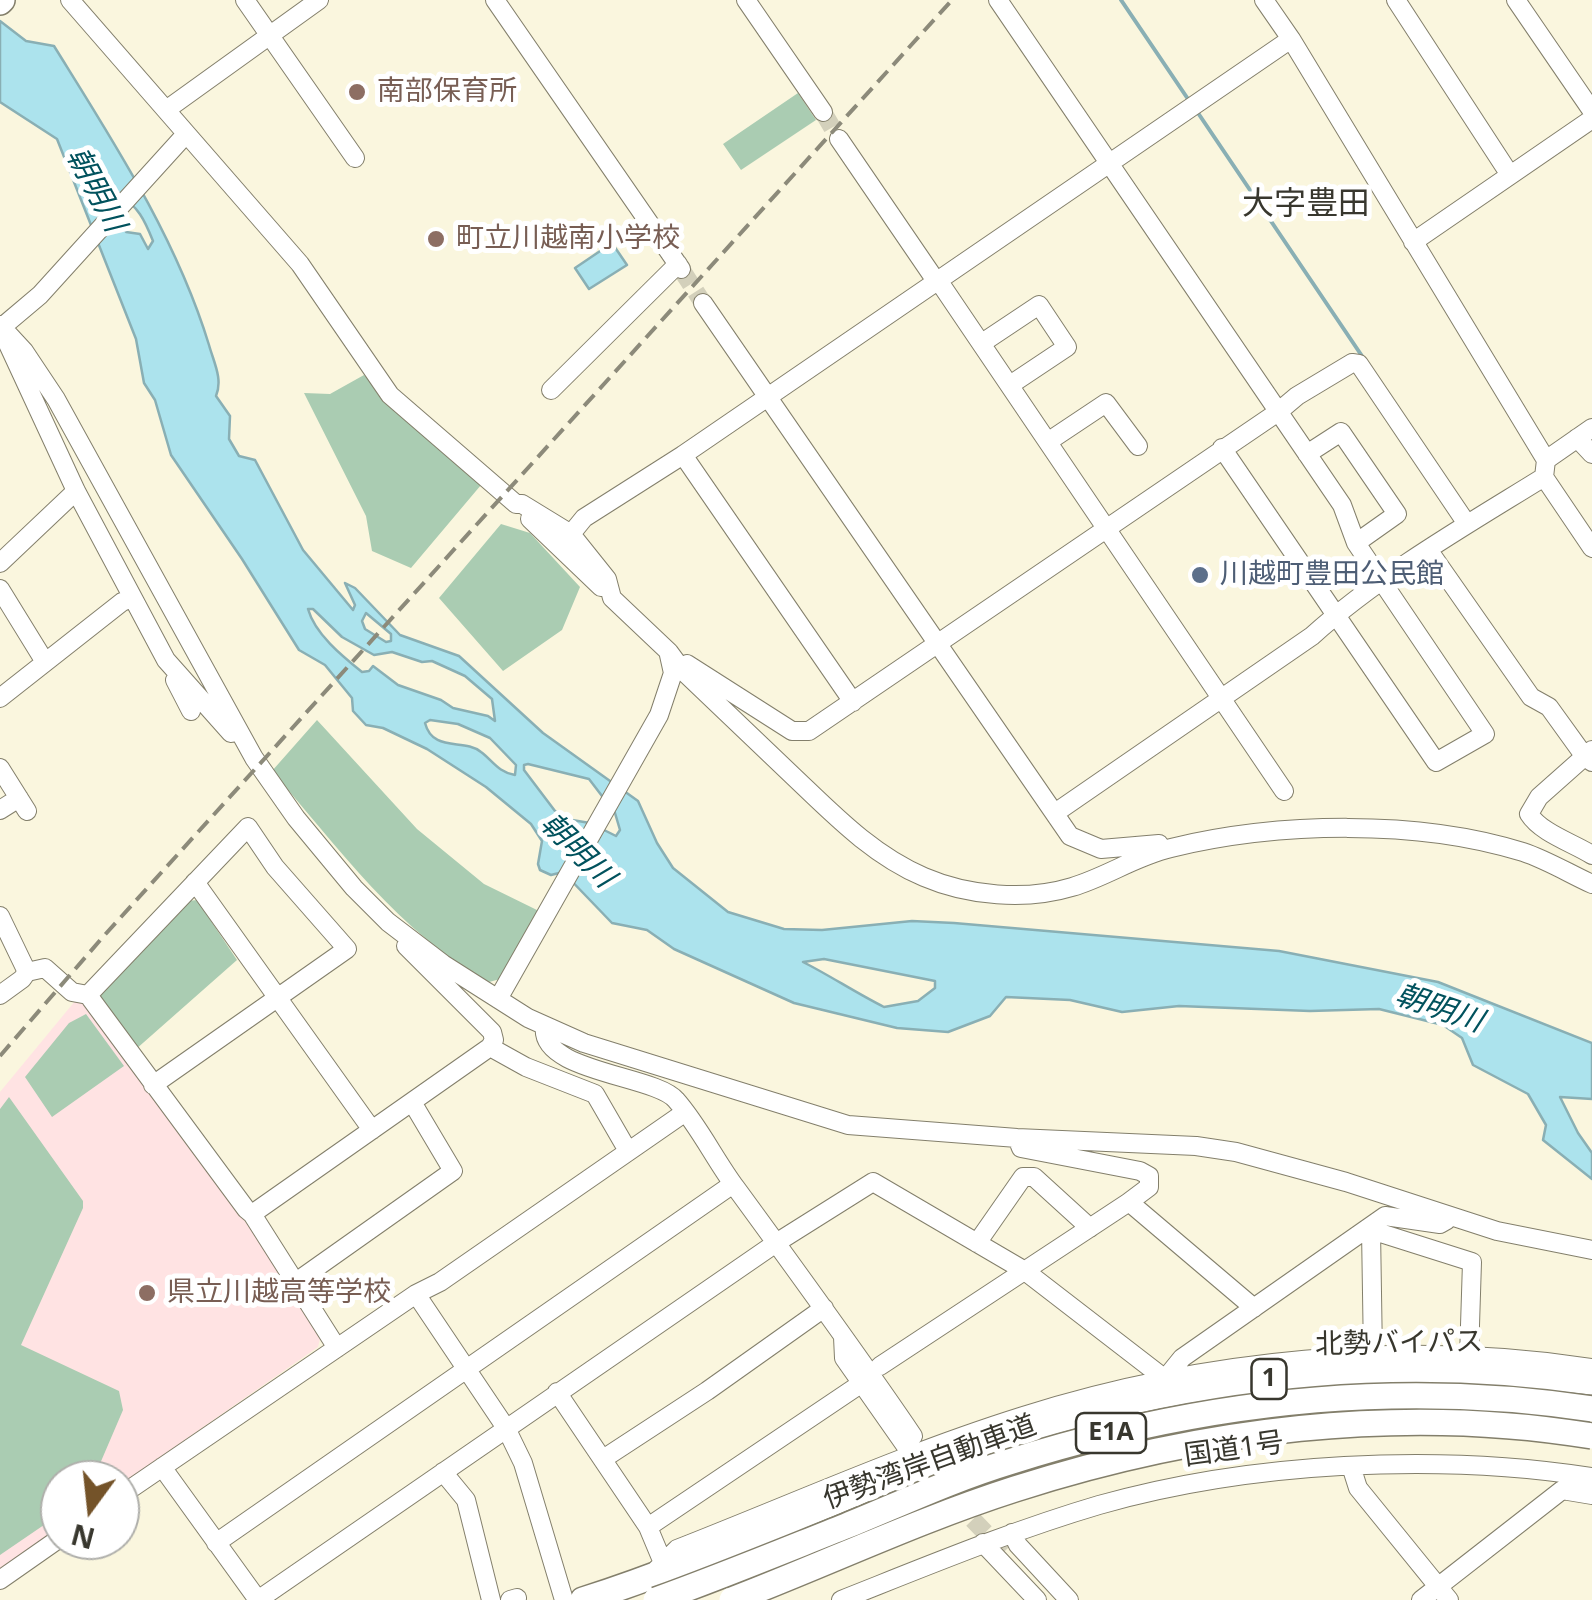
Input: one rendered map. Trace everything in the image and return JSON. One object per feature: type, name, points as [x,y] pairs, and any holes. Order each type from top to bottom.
[{"type":"highway","name":"北勢バイパス","points":[[583,1600],[658,1579],[956,1454],[1113,1406],[1232,1383],[1476,1364],[1592,1382]]},
{"type":"highway","name":"伊勢湾岸自動車道","points":[[658,1579],[1006,1463],[1149,1424],[1334,1396],[1456,1395],[1592,1409]]},
{"type":"highway","name":"伊勢湾岸自動車道","points":[[732,1600],[1012,1490],[1156,1450],[1278,1430],[1394,1423],[1454,1422],[1592,1436]]},
{"type":"street","points":[[70,0],[300,264],[390,395],[516,504],[683,671],[857,836],[894,863],[928,879],[1004,895],[1040,895],[1074,887],[1171,848],[1264,833],[1325,829],[1434,833],[1527,854],[1592,884]]},
{"type":"street","points":[[245,0],[355,158]]},
{"type":"street","points":[[166,110],[319,0]]},
{"type":"street","points":[[495,0],[680,267],[552,390]]},
{"type":"street","points":[[746,0],[823,112]]},
{"type":"street","points":[[998,0],[1342,505],[1356,543],[1485,734],[1436,762],[1222,448]]},
{"type":"street","points":[[1264,0],[1292,38],[1592,548]]},
{"type":"street","points":[[1396,0],[1510,175]]},
{"type":"street","points":[[1412,242],[1592,115],[1516,0]]},
{"type":"street","points":[[572,534],[584,518],[683,455],[1292,38]]},
{"type":"street","points":[[1,326],[40,295],[186,134]]},
{"type":"street","points":[[840,139],[1284,791]]},
{"type":"street","points":[[703,302],[1070,836],[1101,849],[1155,843],[1171,848]]},
{"type":"street","points":[[982,343],[1039,305],[1067,347],[1010,385]]},
{"type":"street","points":[[1,326],[76,492],[191,711]]},
{"type":"street","points":[[1,326],[31,361],[66,415],[270,783],[375,911],[498,999],[584,1044],[848,1124],[1017,1138],[1196,1146],[1236,1152],[1346,1182],[1452,1218],[1539,1241],[1592,1250]]},
{"type":"street","points":[[668,652],[792,731],[810,731],[1352,362],[1359,364],[1468,524]]},
{"type":"street","points":[[1048,441],[1106,403],[1138,446]]},
{"type":"street","points":[[1307,454],[1341,432],[1397,514],[1356,543]]},
{"type":"street","points":[[1055,813],[1468,524],[1545,468],[1584,433],[1592,454]]},
{"type":"street","points":[[683,455],[853,702]]},
{"type":"street","points":[[0,563],[76,492]]},
{"type":"street","points":[[516,504],[572,534],[607,579],[612,598]]},
{"type":"street","points":[[1428,551],[1531,697],[1549,707],[1590,756],[1538,796],[1530,814],[1546,830],[1592,855]]},
{"type":"street","points":[[0,589],[46,662]]},
{"type":"street","points":[[0,698],[132,598]]},
{"type":"street","points":[[498,999],[645,741],[670,686],[673,674],[668,652]]},
{"type":"street","points":[[166,660],[230,733],[244,740]]},
{"type":"street","points":[[0,768],[23,805],[0,810]]},
{"type":"street","points":[[88,995],[248,827],[275,867],[347,949],[153,1085]]},
{"type":"street","points":[[195,882],[372,1130]]},
{"type":"street","points":[[0,916],[26,972]]},
{"type":"street","points":[[252,1214],[490,1047],[494,1040],[492,1032],[412,954],[404,944],[406,936]]},
{"type":"street","points":[[26,972],[45,968],[72,992],[88,995],[252,1214],[337,1348]]},
{"type":"street","points":[[0,995],[22,980],[26,972]]},
{"type":"street","points":[[545,1026],[544,1036],[549,1045],[600,1072],[675,1097],[914,1436]]},
{"type":"street","points":[[490,1047],[526,1068],[594,1094],[628,1151]]},
{"type":"street","points":[[296,1282],[453,1171],[412,1102]]},
{"type":"street","points":[[140,1482],[684,1113]]},
{"type":"street","points":[[880,1366],[1149,1187],[1149,1176],[1140,1172],[1021,1148],[1017,1138]]},
{"type":"street","points":[[978,1243],[1023,1177],[1034,1176],[1090,1228]]},
{"type":"street","points":[[162,1467],[258,1600],[776,1243],[873,1182],[1025,1271],[1164,1380]]},
{"type":"street","points":[[216,1543],[733,1184]]},
{"type":"street","points":[[1129,1202],[1254,1308]]},
{"type":"street","points":[[1164,1380],[1182,1358],[1386,1216],[1440,1224],[1452,1218]]},
{"type":"street","points":[[1371,1230],[1373,1356]]},
{"type":"street","points":[[1371,1230],[1472,1262],[1476,1364]]},
{"type":"street","points":[[416,1294],[506,1428],[537,1500],[564,1600]]},
{"type":"street","points":[[603,1458],[824,1308]]},
{"type":"street","points":[[844,1335],[864,1343],[935,1446]]},
{"type":"street","points":[[844,1335],[844,1358],[912,1456]]},
{"type":"street","points":[[658,1579],[677,1550],[935,1446],[1024,1415],[1164,1380],[1373,1356],[1592,1368]]},
{"type":"street","points":[[648,1527],[862,1384]]},
{"type":"street","points":[[557,1392],[648,1527],[658,1579]]},
{"type":"street","name":"国道1号","points":[[841,1600],[1012,1532],[1159,1491],[1351,1466],[1462,1464],[1592,1477]]},
{"type":"street","points":[[1351,1466],[1358,1488],[1443,1593]]},
{"type":"street","points":[[443,1472],[466,1500],[491,1600]]},
{"type":"street","points":[[1420,1600],[1443,1593],[1562,1490],[1592,1494]]},
{"type":"street","points":[[1012,1532],[1018,1545],[1069,1600]]},
{"type":"street","points":[[983,1543],[1037,1600]]},
{"type":"street","points":[[0,1580],[40,1552]]},
{"type":"street","points":[[1006,1554],[1053,1600]]},
{"type":"street","points":[[658,1579],[709,1600]]},
{"type":"shaded area","name":"県立川越高等学校","points":[[75,1001],[86,1004],[266,1250],[321,1335],[318,1347],[140,1471],[140,1460],[40,1460],[40,1541],[0,1569],[0,1092]]},
{"type":"green space","points":[[798,93],[816,120],[741,170],[723,144]]},
{"type":"green space","points":[[364,375],[481,485],[411,568],[372,551],[366,516],[304,393],[330,394]]},
{"type":"green space","points":[[501,524],[530,533],[580,587],[562,630],[503,671],[439,598]]},
{"type":"green space","points":[[317,720],[417,829],[484,884],[539,911],[504,978],[489,982],[457,962],[398,914],[272,771]]},
{"type":"green space","points":[[197,900],[237,960],[135,1050],[98,995],[188,901]]},
{"type":"green space","points":[[86,1014],[124,1066],[52,1117],[25,1077],[69,1023]]},
{"type":"green space","points":[[9,1097],[83,1201],[21,1345],[119,1391],[123,1410],[102,1460],[40,1460],[40,1528],[0,1555],[0,1109]]},
{"type":"water","name":"朝明川","points":[[0,21],[26,41],[54,46],[120,154],[161,228],[195,305],[217,371],[216,396],[230,416],[229,439],[239,456],[255,460],[303,550],[353,610],[355,605],[345,583],[355,588],[400,635],[459,656],[543,733],[638,801],[673,868],[728,912],[784,929],[822,930],[912,921],[1279,951],[1438,982],[1592,1043],[1592,1099],[1560,1097],[1592,1153],[1592,1179],[1543,1140],[1546,1125],[1528,1094],[1473,1065],[1462,1038],[1443,1025],[1379,1009],[1310,1011],[1179,1006],[1122,1012],[1070,1000],[1006,997],[990,1016],[948,1032],[897,1028],[794,1003],[674,949],[647,930],[612,923],[563,872],[551,875],[540,870],[542,841],[531,824],[486,787],[427,749],[383,728],[366,725],[353,711],[352,698],[325,665],[299,650],[171,455],[155,400],[144,383],[136,339],[57,139],[0,102]],"holes":[[[118,195],[125,199],[140,214],[153,241],[148,249],[140,234],[126,232],[116,200]],[[308,609],[313,609],[342,637],[374,655],[392,652],[422,662],[432,661],[465,676],[492,699],[495,721],[398,685],[373,666],[362,672],[323,636]],[[366,613],[391,634],[391,641],[386,642],[365,629],[362,621]],[[430,720],[458,724],[490,738],[516,765],[515,775],[500,769],[474,748],[435,738],[425,723]],[[528,764],[589,779],[615,813],[620,830],[616,836],[590,823],[566,819],[555,811],[524,770]],[[824,959],[935,981],[935,988],[918,1001],[884,1007],[803,962]]]},
{"type":"water","points":[[612,243],[627,265],[589,289],[575,268]]},
{"type":"waterway","points":[[1121,0],[1190,102]]},
{"type":"waterway","points":[[1196,110],[1364,359]]},
{"type":"tunnel","points":[[823,112],[839,139]]},
{"type":"tunnel","points":[[681,269],[703,303]]},
{"type":"tunnel","points":[[954,1500],[1005,1553]]},
{"type":"railway","points":[[0,1056],[102,938],[952,0]]},
{"type":"place","name":"南部保育所","points":[[357,92]]},
{"type":"place","name":"町立川越南小学校","points":[[436,239]]},
{"type":"place","name":"川越町豊田公民館","points":[[1200,575]]},
{"type":"place","name":"県立川越高等学校","points":[[147,1293]]},
{"type":"district","name":"大字豊田","points":[[1306,205]]}]
